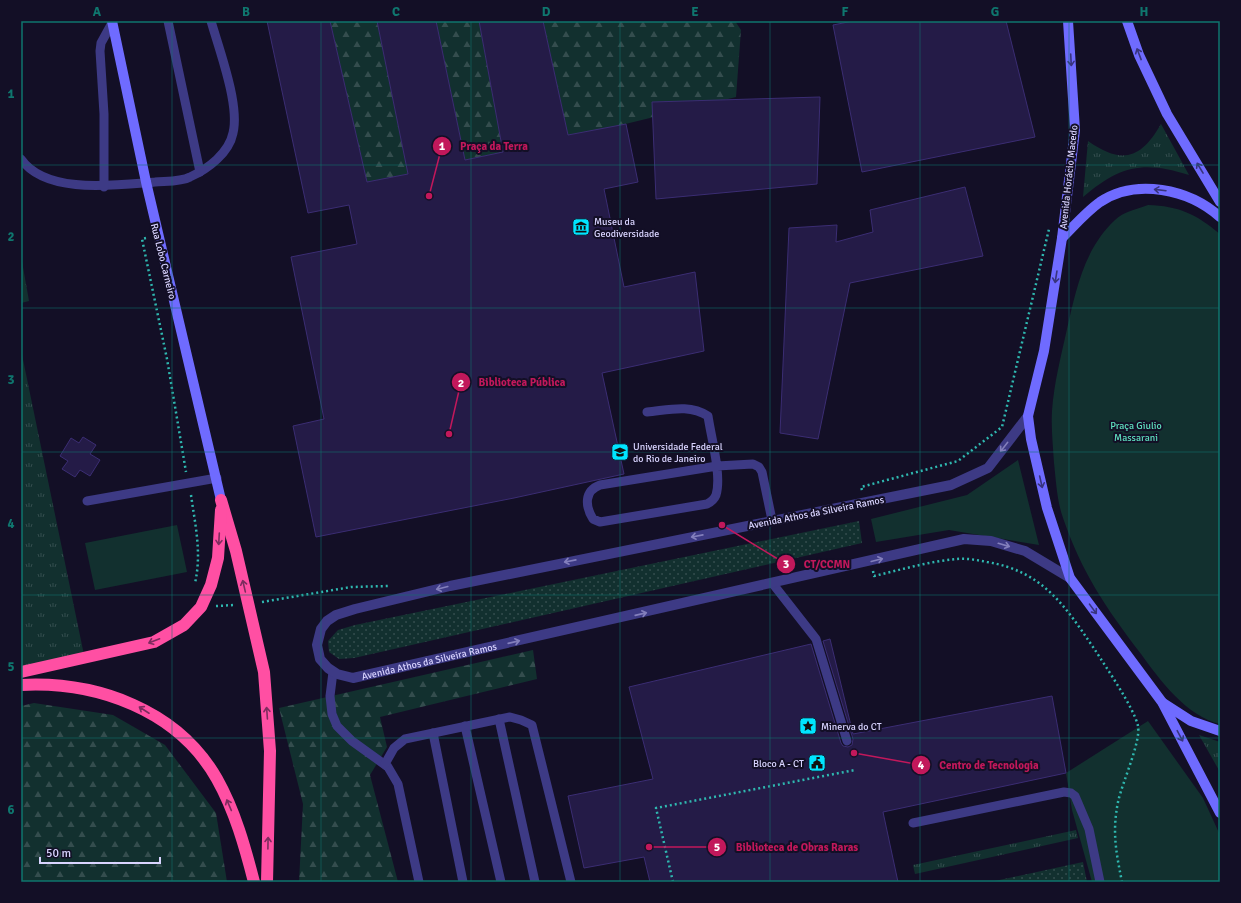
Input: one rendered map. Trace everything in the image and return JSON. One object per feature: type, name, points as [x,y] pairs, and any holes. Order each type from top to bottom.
[{"type":"highway","points":[[221,500],[236,551],[264,672],[270,752],[267,882]]},
{"type":"highway","points":[[21,672],[154,642],[184,625],[202,607],[212,585],[218,558],[221,500]]},
{"type":"highway","points":[[21,685],[59,685],[96,690],[135,704],[171,728],[195,749],[216,778],[230,804],[244,845],[254,882]]},
{"type":"street","name":"Avenida Horácio Macedo","points":[[1062,238],[1075,130],[1068,21]]},
{"type":"street","points":[[1127,21],[1139,55],[1167,114],[1220,202]]},
{"type":"street","name":"Rua Lobo Carneiro","points":[[112,22],[146,182],[221,500]]},
{"type":"street","points":[[1220,217],[1198,202],[1171,191],[1147,188],[1118,192],[1101,202],[1062,238],[1044,351],[1028,416],[1031,438],[1047,508],[1070,578],[1162,702],[1220,813]]},
{"type":"street","name":"Avenida Athos da Silveira Ramos","points":[[1028,416],[988,468],[972,477],[951,485],[450,586],[355,609],[327,621],[318,638],[317,652],[320,659],[333,672],[353,678],[964,540],[991,541],[1025,551],[1070,578]]},
{"type":"street","points":[[1162,702],[1191,721],[1220,731]]},
{"type":"lane","points":[[168,21],[200,172]]},
{"type":"lane","points":[[21,159],[27,168],[38,176],[54,181],[104,187],[189,178],[210,165],[225,150],[233,133],[234,114],[211,21]]},
{"type":"lane","points":[[104,187],[104,114],[100,52],[102,43],[112,22]]},
{"type":"lane","points":[[647,412],[687,408],[698,410],[708,416],[717,466],[716,494],[714,500],[707,504],[600,522],[593,519],[590,514],[588,493],[592,488],[717,466],[753,464],[759,467],[772,520]]},
{"type":"lane","points":[[87,501],[217,478]]},
{"type":"lane","points":[[773,584],[816,639],[847,741]]},
{"type":"lane","points":[[333,672],[330,696],[332,714],[337,726],[352,741],[385,764],[393,773],[398,784],[419,882]]},
{"type":"lane","points":[[385,764],[394,748],[405,739],[510,717],[532,725],[571,882]]},
{"type":"lane","points":[[499,719],[535,882]]},
{"type":"lane","points":[[465,726],[501,882]]},
{"type":"lane","points":[[434,733],[463,882]]},
{"type":"lane","points":[[913,823],[1064,792],[1071,793],[1075,796],[1089,829],[1100,882]]},
{"type":"path","points":[[863,502],[861,487],[958,461],[1002,427],[1050,223]]},
{"type":"path","points":[[871,561],[874,576],[956,559],[998,564],[1024,572],[1054,595],[1073,617],[1103,663],[1132,712],[1138,727],[1137,744],[1118,801],[1114,832],[1122,882]]},
{"type":"path","points":[[202,607],[268,602],[351,587],[397,586]]},
{"type":"path","points":[[674,882],[656,808],[855,770]]},
{"type":"green space","points":[[330,21],[377,21],[408,174],[367,182]]},
{"type":"green space","points":[[436,21],[479,21],[503,152],[465,160]]},
{"type":"green space","points":[[543,21],[735,21],[741,30],[736,97],[613,127],[568,135]]},
{"type":"green space","points":[[1161,124],[1189,175],[1173,170],[1158,168],[1145,167],[1132,169],[1120,172],[1108,178],[1083,197],[1088,141],[1100,149],[1111,153],[1130,155],[1146,145],[1154,136]]},
{"type":"green space","name":"Praça Giulio Massarani","points":[[1148,205],[1169,207],[1187,212],[1203,221],[1220,234],[1220,724],[1208,720],[1196,713],[1175,696],[1157,675],[1117,621],[1096,589],[1078,556],[1063,518],[1057,491],[1052,430],[1053,401],[1060,359],[1078,285],[1089,257],[1104,231],[1122,215]]},
{"type":"green space","points":[[21,256],[29,301],[21,303]]},
{"type":"green space","points":[[21,350],[84,655],[21,668]]},
{"type":"green space","points":[[1018,460],[1039,545],[949,530],[876,542],[871,519],[967,495]]},
{"type":"green space","points":[[859,521],[862,543],[354,658],[339,659],[329,652],[328,641],[338,630],[355,625]]},
{"type":"green space","points":[[177,525],[187,572],[95,590],[85,543]]},
{"type":"green space","points":[[533,650],[537,679],[380,717],[387,747],[370,775],[398,882],[299,882],[303,804],[279,708]]},
{"type":"green space","points":[[34,703],[113,715],[165,745],[216,813],[227,882],[21,882],[21,706]]},
{"type":"green space","points":[[1148,721],[1203,798],[1220,835],[1220,882],[1092,882],[1072,810],[1066,773]]},
{"type":"green space","points":[[1199,735],[1220,742],[1220,772]]},
{"type":"green space","points":[[1076,830],[1078,838],[915,874],[913,865]]},
{"type":"green space","points":[[1083,862],[1087,882],[990,882]]},
{"type":"building","points":[[267,21],[330,21],[367,182],[408,174],[377,21],[436,21],[465,160],[503,152],[479,21],[543,21],[568,135],[626,124],[638,182],[604,189],[624,287],[695,272],[704,351],[602,373],[624,474],[514,498],[316,537],[293,426],[324,419],[291,257],[357,244],[349,205],[308,213]]},
{"type":"building","points":[[853,21],[1006,21],[1035,137],[862,172],[833,25]]},
{"type":"building","points":[[820,97],[817,184],[656,199],[652,102]]},
{"type":"building","points":[[965,187],[983,256],[850,283],[818,439],[780,433],[789,228],[837,225],[836,242],[873,232],[870,210]]},
{"type":"building","points":[[83,437],[96,445],[90,454],[100,460],[90,476],[80,470],[75,477],[62,469],[68,461],[60,456],[71,438],[79,443]]},
{"type":"building","points":[[830,639],[853,734],[1052,696],[1066,773],[883,812],[898,882],[650,882],[644,857],[584,868],[568,796],[653,779],[629,687],[811,644],[841,743],[843,746],[848,747],[852,745],[853,739],[823,641]]},
{"type":"place","name":"Praça da Terra","points":[[429,196]]},
{"type":"place","name":"Museu da Geodiversidade","points":[[581,227]]},
{"type":"place","name":"Biblioteca Pública","points":[[449,434]]},
{"type":"place","name":"Universidade Federal do Rio de Janeiro","points":[[620,452]]},
{"type":"place","name":"CT/CCMN","points":[[722,525]]},
{"type":"place","name":"Minerva do CT","points":[[808,726]]},
{"type":"place","name":"Centro de Tecnologia","points":[[854,753]]},
{"type":"place","name":"Bloco A - CT","points":[[817,763]]},
{"type":"place","name":"Biblioteca de Obras Raras","points":[[649,847]]}]
